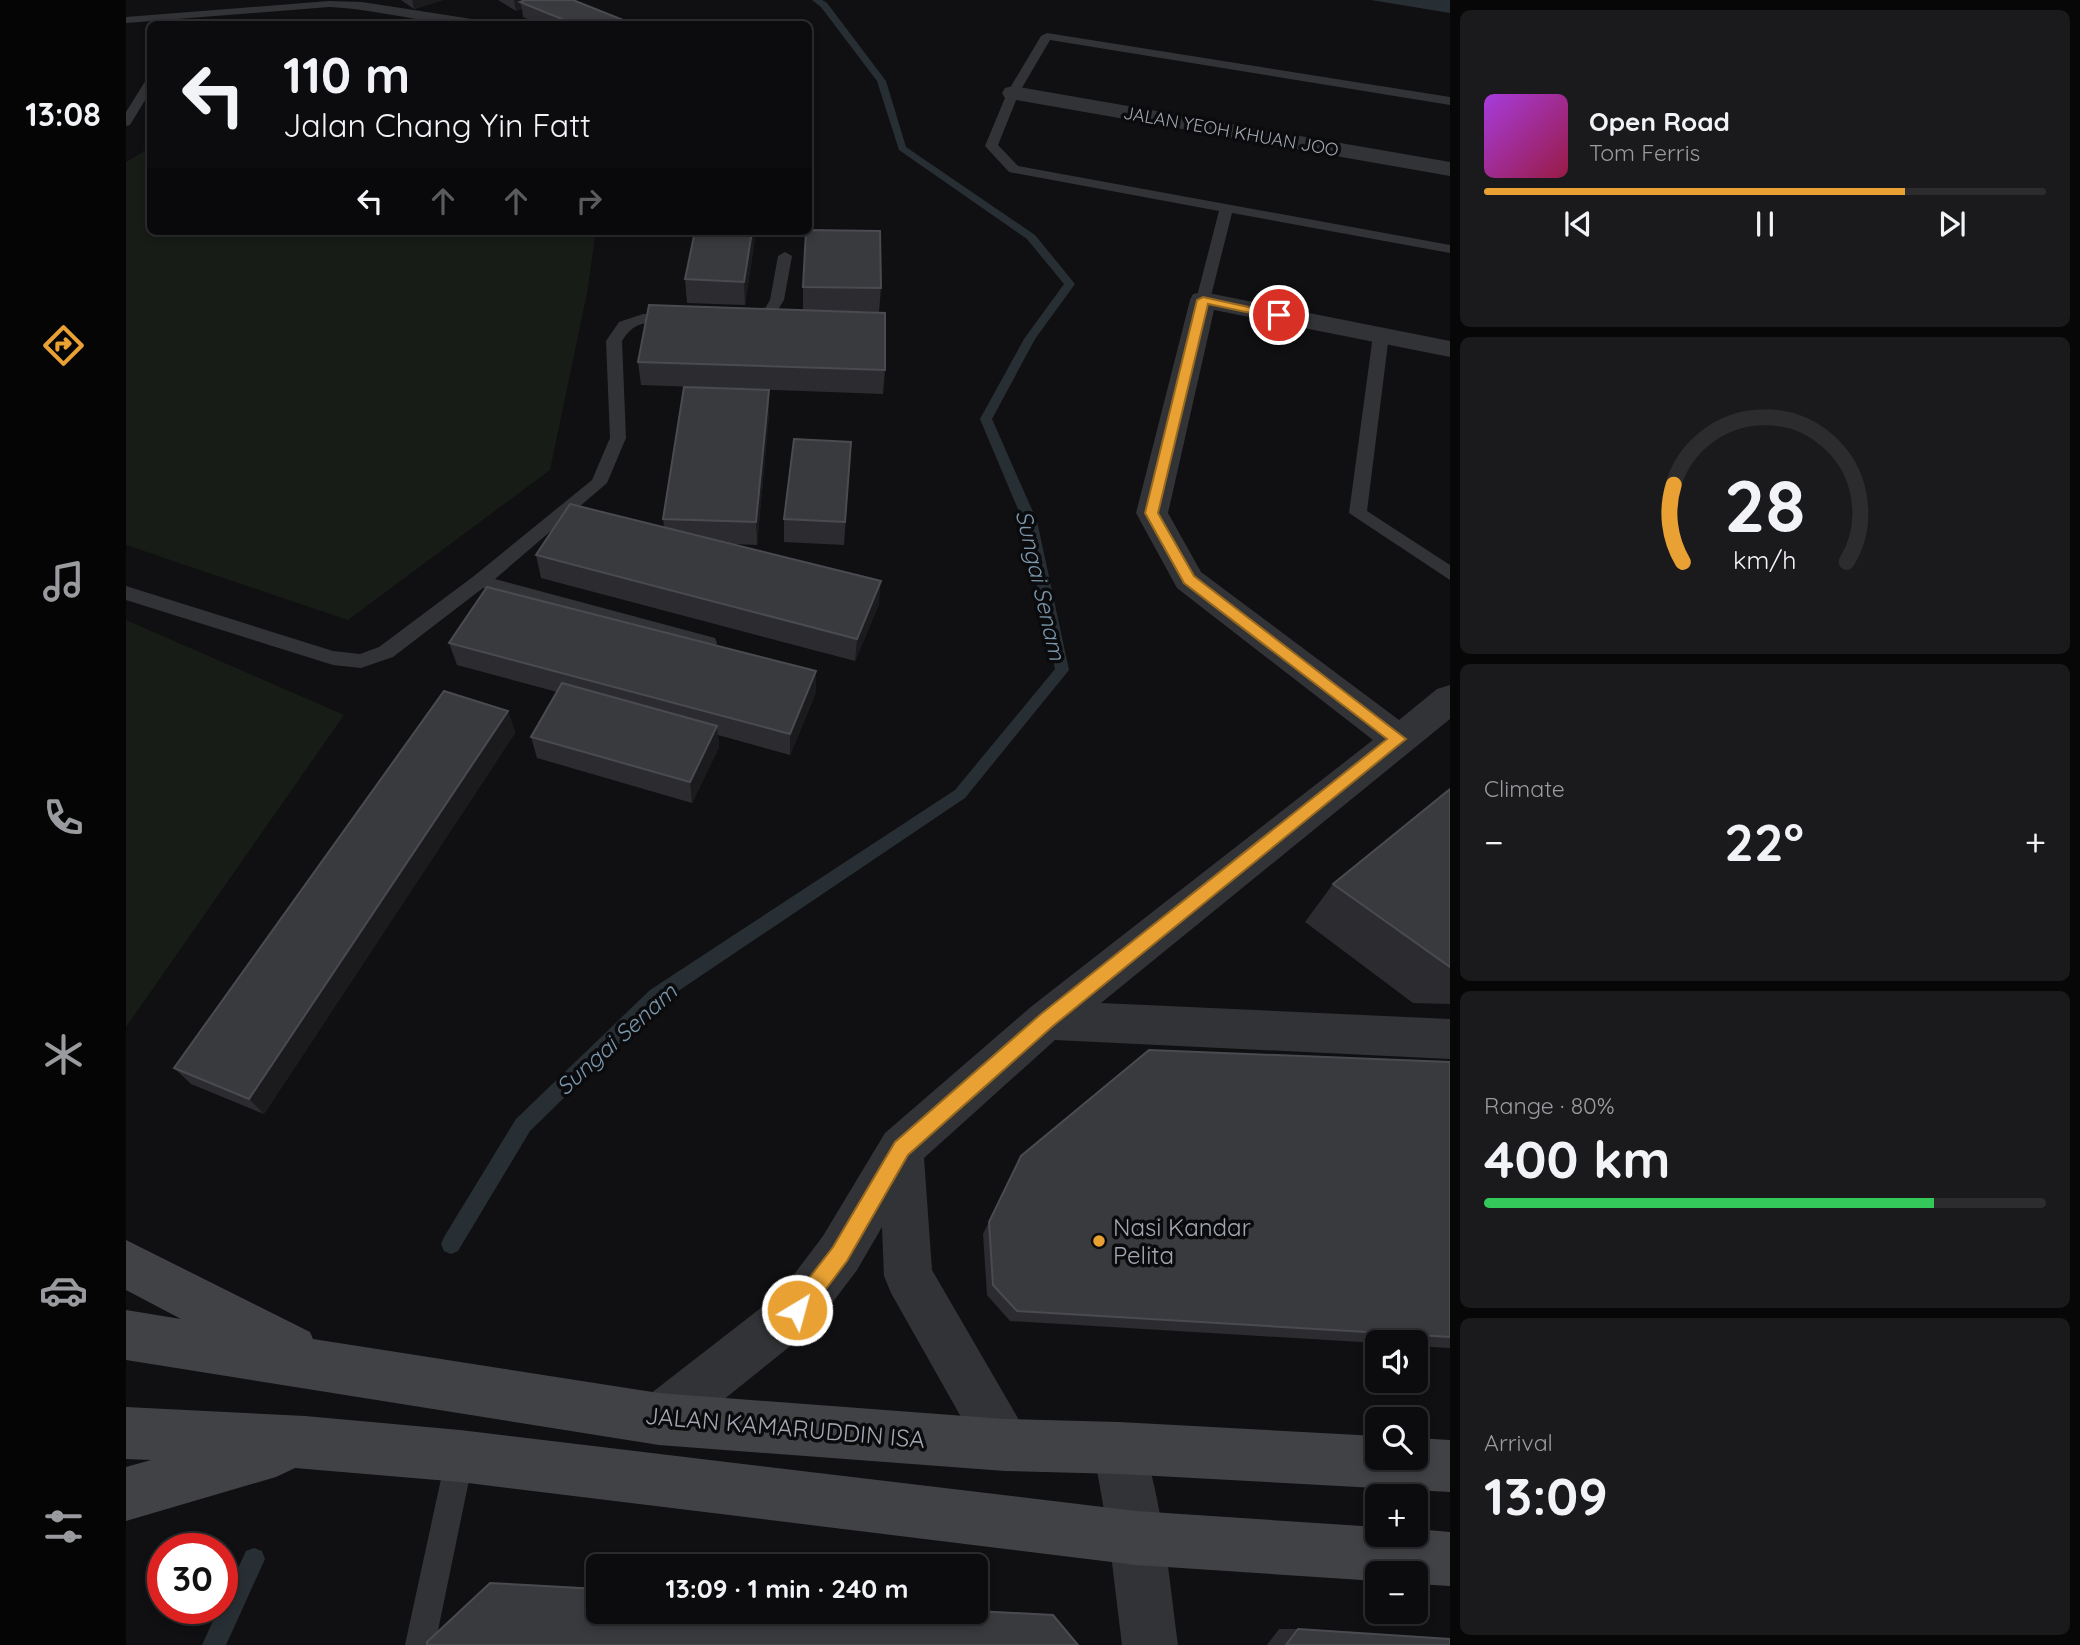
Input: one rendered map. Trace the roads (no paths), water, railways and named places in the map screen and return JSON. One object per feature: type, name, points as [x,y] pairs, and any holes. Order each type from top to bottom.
[{"type":"main road","points":[[126,1264],[319,1364]]},
{"type":"main road","name":"JALAN KAMARUDDIN ISA","points":[[126,1335],[659,1419],[1004,1445],[1119,1448],[1450,1466]]},
{"type":"main road","points":[[126,1433],[305,1442],[460,1456],[1136,1538],[1450,1559]]},
{"type":"main road","points":[[126,1494],[305,1442]]},
{"type":"street","name":"JALAN YEOH KHUAN JOO","points":[[1013,93],[1450,169]]},
{"type":"street","points":[[1398,739],[1189,580],[1152,513],[1203,300],[1450,349]]},
{"type":"street","points":[[659,1419],[797,1310],[840,1254],[901,1149],[1047,1020],[1450,699]]},
{"type":"street","points":[[1047,1020],[1450,1039]]},
{"type":"street","points":[[901,1149],[908,1276],[1004,1445]]},
{"type":"street","points":[[1119,1448],[1136,1538],[1150,1645]]},
{"type":"lane","points":[[126,20],[189,19],[328,4],[362,5],[466,21]]},
{"type":"lane","points":[[1450,101],[1046,36],[1013,93],[991,146],[1014,169],[1450,248]]},
{"type":"lane","points":[[126,122],[147,88]]},
{"type":"lane","points":[[1203,300],[1227,206]]},
{"type":"lane","points":[[724,318],[750,318],[769,313],[777,300],[785,256]]},
{"type":"lane","points":[[126,593],[333,658],[362,660],[386,652],[480,581],[599,483],[618,438],[614,341],[624,325],[643,318],[697,318]]},
{"type":"lane","points":[[1381,335],[1358,513],[1450,574]]},
{"type":"lane","points":[[480,581],[730,650]]},
{"type":"lane","points":[[420,1645],[460,1456]]},
{"type":"waterway","name":"Sungai Senam","points":[[451,1244],[523,1125],[656,996],[960,794],[1062,670],[1030,521],[986,419],[1030,339],[1070,284],[1031,237],[902,148],[881,81],[824,5],[816,0]]},
{"type":"waterway","name":"Sungai Senam","points":[[214,1645],[254,1559]]},
{"type":"place","name":"Nasi Kandar Pelita","points":[[1099,1241]]}]
